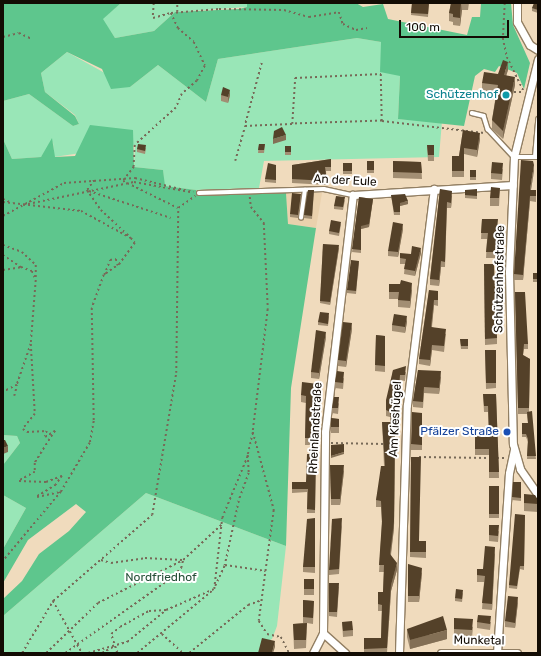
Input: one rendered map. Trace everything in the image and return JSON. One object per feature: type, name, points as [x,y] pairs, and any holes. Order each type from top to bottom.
[{"type":"street","points":[[517,3],[517,22],[530,45],[538,50]]},
{"type":"street","name":"Schützenhofstraße","points":[[538,59],[526,93],[514,157],[509,272],[514,450],[520,469],[538,495]]},
{"type":"street","name":"An der Eule","points":[[353,194],[434,188],[513,185]]},
{"type":"street","name":"Am Kieshügel","points":[[399,653],[405,457],[411,366],[434,188]]},
{"type":"street","name":"Rheinlandstraße","points":[[324,634],[325,443],[330,374],[353,194]]},
{"type":"street","points":[[498,652],[509,473],[514,450]]},
{"type":"street","points":[[313,653],[324,634],[345,653]]},
{"type":"street","name":"Munketal","points":[[441,653],[517,653]]},
{"type":"lane","points":[[472,113],[484,116],[492,133],[514,157],[537,157],[538,119]]},
{"type":"lane","points":[[301,218],[305,190]]},
{"type":"lane","name":"An der Eule","points":[[199,193],[305,190],[353,194]]},
{"type":"path","points":[[154,3],[153,18],[177,12],[284,10],[309,17],[339,12],[343,24],[356,30],[367,28]]},
{"type":"path","points":[[177,3],[177,12]]},
{"type":"path","points":[[505,3],[503,38],[507,57],[526,93]]},
{"type":"path","points":[[123,181],[134,167],[136,145],[176,108],[182,94],[197,81],[205,66],[194,42],[178,28],[171,13]]},
{"type":"path","points":[[3,37],[19,33],[32,39]]},
{"type":"path","points":[[235,161],[262,63]]},
{"type":"path","points":[[292,124],[295,78],[381,74],[382,121]]},
{"type":"path","points":[[514,92],[526,93]]},
{"type":"path","points":[[244,126],[382,121],[492,133]]},
{"type":"path","points":[[123,181],[135,178],[199,193]]},
{"type":"path","points":[[87,190],[94,179]]},
{"type":"path","points":[[3,216],[64,183],[94,179],[123,181],[178,208]]},
{"type":"path","points":[[3,198],[19,206],[87,190],[128,183],[199,193]]},
{"type":"path","points":[[87,190],[171,218]]},
{"type":"path","points":[[87,190],[101,210],[135,243],[118,266],[104,275]]},
{"type":"path","points":[[214,589],[221,525],[248,455],[253,432],[268,310],[264,223],[251,207],[250,192]]},
{"type":"path","points":[[178,208],[199,193]]},
{"type":"path","points":[[3,202],[19,206],[81,211],[131,238]]},
{"type":"path","points":[[22,653],[53,601],[152,515],[158,496],[176,373],[178,208]]},
{"type":"path","points":[[3,245],[22,252],[36,265],[31,344],[35,414],[23,429],[27,432],[47,431],[45,437],[56,431],[35,463],[35,472],[19,481],[46,482],[62,476],[56,485],[37,497],[62,492]]},
{"type":"path","points":[[3,255],[21,268],[32,271],[36,280]]},
{"type":"path","points":[[3,561],[62,492],[81,462],[91,435],[92,308],[110,260],[116,259],[118,266]]},
{"type":"path","points":[[3,270],[21,268]]},
{"type":"path","points":[[14,396],[31,344]]},
{"type":"path","points":[[3,392],[17,385]]},
{"type":"path","points":[[253,432],[274,510],[259,626],[267,634],[282,637],[289,653]]},
{"type":"path","points":[[325,443],[390,444]]},
{"type":"path","points":[[137,653],[162,634],[214,589],[225,565],[239,501],[249,473],[248,455]]},
{"type":"path","points":[[405,457],[500,458]]},
{"type":"path","points":[[46,653],[68,630],[112,595],[183,560],[221,525]]},
{"type":"path","points":[[100,560],[111,563],[145,558],[183,560]]},
{"type":"path","points":[[65,653],[170,579],[181,568],[183,560]]},
{"type":"path","points":[[225,565],[266,571]]},
{"type":"path","points":[[53,601],[82,653],[127,642],[166,610],[214,589]]},
{"type":"path","points":[[189,653],[248,605],[262,600]]},
{"type":"path","points":[[117,653],[111,634],[120,627],[149,611],[166,610]]},
{"type":"path","points":[[162,634],[183,653]]},
{"type":"path","points":[[102,653],[114,646]]},
{"type":"shaded area","points":[[286,193],[322,193],[316,228],[288,224]]},
{"type":"green space","points":[[3,3],[121,3],[103,19],[115,38],[154,31],[175,12],[239,9],[247,7],[247,3],[356,3],[363,7],[383,4],[388,19],[467,35],[472,17],[480,17],[481,3],[511,3],[513,25],[530,63],[524,89],[517,73],[499,66],[495,72],[484,69],[475,76],[464,126],[398,119],[400,76],[380,72],[381,42],[357,38],[218,59],[206,102],[158,65],[130,87],[111,89],[102,69],[67,52],[41,73],[45,92],[75,116],[79,124],[73,126],[29,94],[3,101]]},
{"type":"green space","points":[[121,3],[247,3],[247,7],[175,12],[154,31],[115,38],[102,19]]},
{"type":"green space","points":[[357,38],[381,42],[400,76],[398,119],[442,121],[439,157],[264,161],[259,188],[196,190],[164,186],[163,170],[134,167],[135,145],[54,157],[53,142],[41,157],[12,159],[3,139],[3,101],[29,94],[73,126],[79,124],[75,115],[45,92],[41,73],[67,52],[130,87],[158,65],[206,102],[218,59]]},
{"type":"green space","points":[[90,125],[133,130],[134,167],[163,170],[165,186],[196,190],[199,196],[286,193],[288,224],[316,228],[291,388],[286,546],[146,493],[3,616],[3,599],[22,581],[39,554],[69,531],[86,512],[76,504],[28,540],[3,583],[3,549],[26,508],[3,495],[3,465],[20,443],[17,436],[3,435],[3,139],[12,159],[41,157],[52,138],[55,157],[75,156]]},
{"type":"green space","points":[[3,435],[17,436],[20,443],[3,465]]},
{"type":"green space","name":"Nordfriedhof","points":[[146,493],[286,546],[277,626],[272,639],[262,644],[259,653],[3,653],[3,616]]},
{"type":"green space","points":[[3,495],[26,508],[3,549]]},
{"type":"building","points":[[412,3],[429,3],[428,14],[411,13]]},
{"type":"building","points":[[451,3],[461,3],[460,18],[453,17],[453,14],[449,13]]},
{"type":"building","points":[[534,3],[538,3],[538,10],[532,8]]},
{"type":"building","points":[[503,60],[508,62],[504,75],[515,77],[503,131],[492,120],[498,85],[482,83],[484,72],[498,74]]},
{"type":"building","points":[[223,87],[230,90],[228,97],[221,95]]},
{"type":"building","points":[[282,127],[286,135],[273,139],[274,131]]},
{"type":"building","points":[[463,130],[480,133],[477,150],[464,148],[464,171],[452,171],[452,156],[459,156]]},
{"type":"building","points":[[138,144],[146,145],[145,151],[137,149]]},
{"type":"building","points":[[259,144],[265,144],[264,150],[258,150]]},
{"type":"building","points":[[427,145],[434,145],[434,155],[428,155]]},
{"type":"building","points":[[285,146],[291,146],[291,152],[285,152]]},
{"type":"building","points":[[331,159],[331,167],[325,167],[327,181],[292,179],[292,165]]},
{"type":"building","points":[[521,160],[533,161],[534,165],[530,190],[536,190],[536,196],[530,196],[523,275],[514,274]]},
{"type":"building","points":[[367,161],[374,161],[374,170],[367,170]]},
{"type":"building","points":[[393,161],[421,162],[422,173],[393,172]]},
{"type":"building","points":[[492,162],[503,163],[502,174],[491,173]]},
{"type":"building","points":[[268,163],[276,165],[276,180],[265,179]]},
{"type":"building","points":[[343,163],[352,163],[352,171],[343,171]]},
{"type":"building","points":[[470,170],[476,170],[476,177],[470,177]]},
{"type":"building","points":[[491,187],[500,188],[499,198],[490,198]]},
{"type":"building","points":[[440,189],[452,191],[451,203],[447,202],[445,262],[441,261],[439,280],[430,279]]},
{"type":"building","points":[[477,189],[477,196],[465,195],[465,190]]},
{"type":"building","points":[[308,190],[314,190],[312,216],[304,215]]},
{"type":"building","points":[[292,193],[301,194],[298,215],[290,214]]},
{"type":"building","points":[[405,194],[408,201],[400,203],[400,212],[394,212],[391,195]]},
{"type":"building","points":[[336,196],[345,197],[343,207],[334,206]]},
{"type":"building","points":[[359,197],[373,199],[369,224],[361,226],[361,250],[352,249]]},
{"type":"building","points":[[482,219],[498,219],[495,252],[486,252],[488,233],[481,233]]},
{"type":"building","points":[[331,220],[341,222],[339,233],[329,231]]},
{"type":"building","points":[[393,222],[403,224],[398,252],[388,251]]},
{"type":"building","points":[[323,244],[339,245],[330,302],[320,301]]},
{"type":"building","points":[[412,246],[421,248],[415,271],[404,269],[406,259],[400,258],[400,253],[411,254]]},
{"type":"building","points":[[351,260],[359,261],[356,291],[347,290]]},
{"type":"building","points":[[484,264],[494,264],[497,338],[485,339]]},
{"type":"building","points":[[533,273],[538,273],[538,279],[533,279]]},
{"type":"building","points":[[401,280],[412,283],[410,301],[398,300],[399,292],[389,292],[389,284],[400,284]]},
{"type":"building","points":[[429,290],[438,291],[438,300],[434,300],[431,327],[446,329],[444,346],[432,345],[430,360],[419,359]]},
{"type":"building","points":[[515,292],[525,292],[528,344],[524,344],[523,355],[530,359],[529,408],[518,408]]},
{"type":"building","points":[[320,312],[329,313],[328,324],[318,322]]},
{"type":"building","points":[[394,314],[407,316],[405,327],[392,325]]},
{"type":"building","points":[[343,322],[352,323],[346,361],[338,360]]},
{"type":"building","points":[[316,330],[326,332],[319,373],[311,372]]},
{"type":"building","points":[[376,335],[385,336],[385,366],[375,365]]},
{"type":"building","points":[[460,339],[468,339],[468,346],[461,346]]},
{"type":"building","points":[[485,350],[496,350],[496,383],[486,383]]},
{"type":"building","points":[[406,366],[405,375],[400,375],[397,417],[390,417],[390,412],[386,410],[386,400],[393,370]]},
{"type":"building","points":[[418,370],[441,371],[439,388],[424,387],[423,402],[413,401]]},
{"type":"building","points":[[337,371],[344,372],[343,383],[335,382]]},
{"type":"building","points":[[302,382],[318,384],[315,438],[305,438],[306,396],[301,395]]},
{"type":"building","points":[[483,394],[496,394],[499,472],[489,472],[489,449],[475,449],[475,434],[489,434],[488,406],[484,406]]},
{"type":"building","points":[[334,397],[339,397],[338,408],[332,408]]},
{"type":"building","points":[[532,411],[536,456],[527,456],[528,439],[526,434],[522,434],[522,423],[528,423],[527,412]]},
{"type":"building","points":[[412,412],[422,413],[422,445],[411,444]]},
{"type":"building","points":[[331,418],[339,419],[339,427],[331,427]]},
{"type":"building","points":[[382,422],[395,422],[394,521],[390,554],[397,563],[391,585],[387,648],[364,649],[364,638],[381,638],[382,605],[378,604],[378,592],[383,592],[384,565],[379,565],[382,521],[381,501],[376,500],[381,466],[385,466]]},
{"type":"building","points":[[3,440],[5,440],[8,446],[3,448]]},
{"type":"building","points":[[344,444],[344,452],[331,456],[331,445]]},
{"type":"building","points":[[307,454],[316,454],[315,510],[307,509],[308,489],[292,489],[292,482],[306,482]]},
{"type":"building","points":[[411,457],[421,457],[419,541],[426,541],[426,552],[410,552]]},
{"type":"building","points":[[330,465],[344,465],[340,499],[331,499]]},
{"type":"building","points":[[513,482],[521,482],[521,498],[512,497]]},
{"type":"building","points":[[489,486],[499,486],[499,514],[489,514]]},
{"type":"building","points":[[524,494],[535,495],[538,500],[538,504],[524,503]]},
{"type":"building","points":[[515,514],[525,515],[524,566],[520,566],[517,586],[509,585]]},
{"type":"building","points":[[315,518],[315,567],[303,567],[307,519]]},
{"type":"building","points":[[342,518],[339,569],[329,570],[332,519]]},
{"type":"building","points":[[489,525],[499,525],[498,536],[489,535]]},
{"type":"building","points":[[485,546],[495,547],[492,604],[482,603],[485,576],[477,575],[477,569],[483,569]]},
{"type":"building","points":[[408,564],[422,568],[419,596],[408,596]]},
{"type":"building","points":[[304,579],[314,579],[314,589],[304,589]]},
{"type":"building","points":[[329,583],[339,583],[337,612],[329,612]]},
{"type":"building","points":[[456,589],[463,590],[462,599],[455,598]]},
{"type":"building","points":[[508,596],[518,597],[515,623],[505,621]]},
{"type":"building","points":[[303,600],[314,601],[313,618],[303,617]]},
{"type":"building","points":[[478,615],[491,616],[490,624],[477,622]]},
{"type":"building","points":[[443,616],[447,630],[410,640],[407,629]]},
{"type":"building","points":[[454,618],[473,619],[472,630],[454,629]]},
{"type":"building","points":[[352,621],[353,630],[343,631],[342,622]]},
{"type":"building","points":[[307,623],[306,640],[294,640],[293,624]]},
{"type":"building","points":[[262,638],[275,641],[272,653],[258,653]]},
{"type":"place","name":"Schützenhof","points":[[506,95]]},
{"type":"place","name":"Pfälzer Straße","points":[[507,432]]}]
